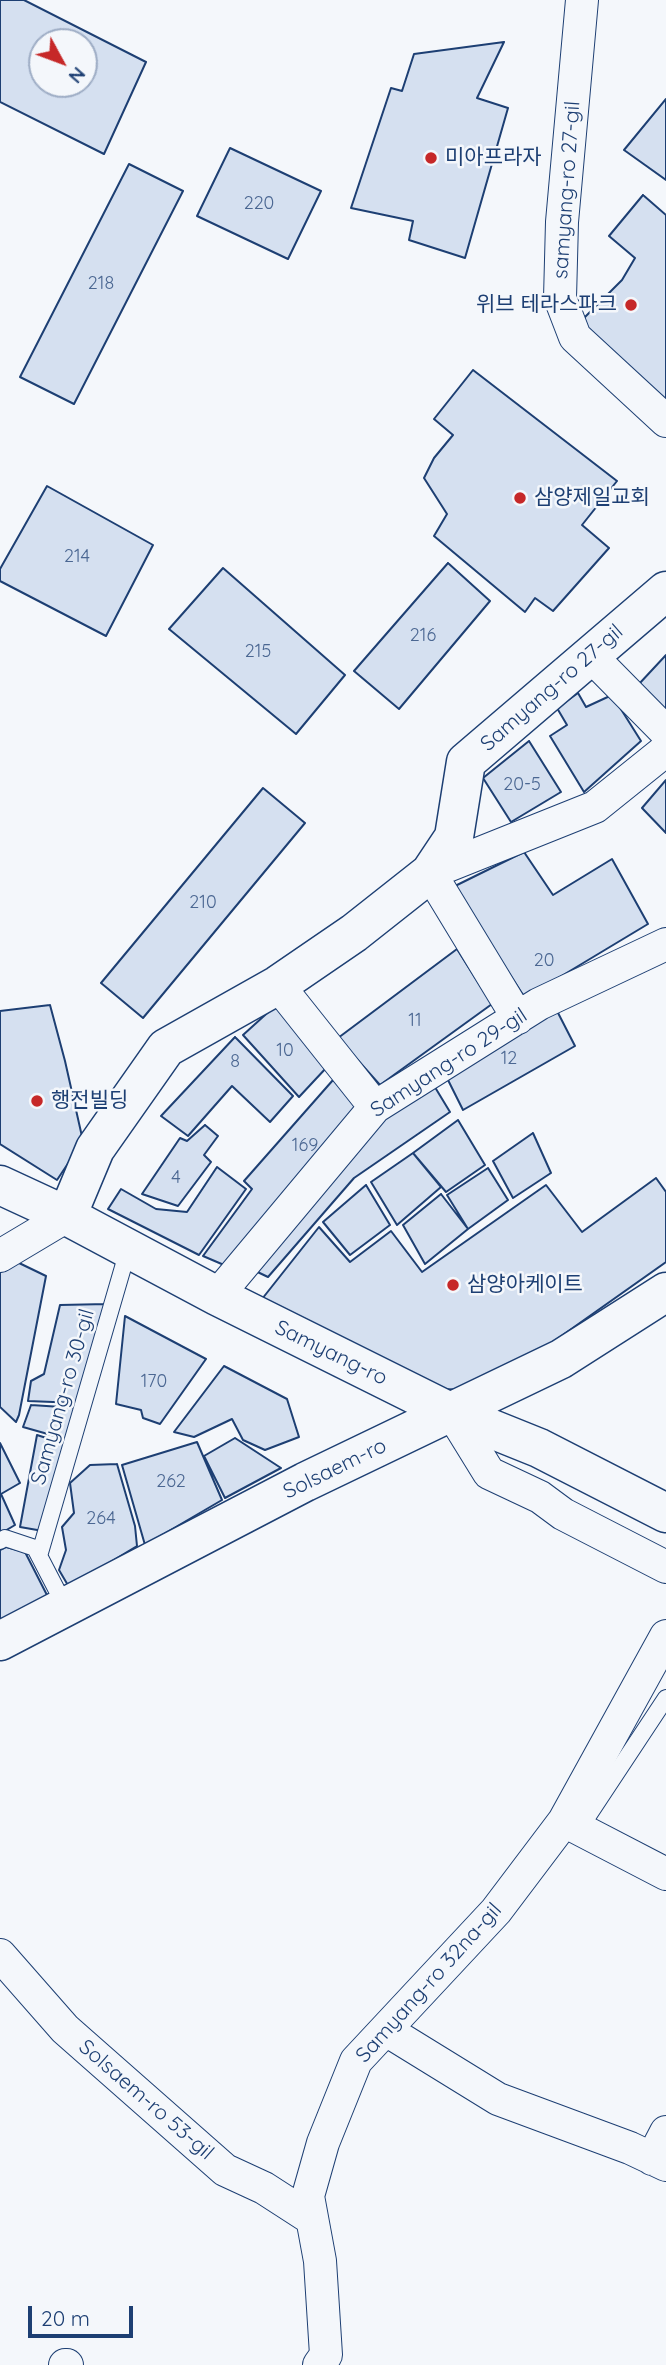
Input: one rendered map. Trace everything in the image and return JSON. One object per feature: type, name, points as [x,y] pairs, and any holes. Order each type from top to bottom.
[{"type":"main road","name":"Samyang-ro 27-gil","points":[[67,1216],[95,1149],[166,1048],[278,985],[354,933],[430,873],[454,837],[466,762],[666,591]]},
{"type":"main road","name":"Samyang-ro","points":[[0,1185],[67,1216],[217,1296],[452,1413],[539,1448],[666,1513]]},
{"type":"main road","name":"Solsaem-ro","points":[[0,1641],[304,1482],[561,1359],[666,1292]]},
{"type":"street","name":"samyang-ro 27-gil","points":[[582,0],[562,222],[560,298],[575,337],[666,421]]},
{"type":"street","points":[[590,655],[666,732]]},
{"type":"street","name":"Samyang-ro 27-gil","points":[[430,873],[595,807],[666,750]]},
{"type":"street","points":[[430,873],[518,1018]]},
{"type":"street","name":"Samyang-ro 29-gil","points":[[217,1296],[375,1107],[539,1004],[666,944]]},
{"type":"street","points":[[278,985],[375,1107]]},
{"type":"street","points":[[0,1256],[67,1216]]},
{"type":"street","points":[[452,1413],[489,1473],[540,1497],[563,1514],[666,1567]]},
{"type":"street","name":"Samyang-ro 32na-gil","points":[[319,2365],[326,2355],[320,2261],[308,2196],[323,2143],[356,2061],[496,1911],[572,1824],[666,1636]]},
{"type":"street","points":[[572,1824],[666,1874]]},
{"type":"street","name":"Solsaem-ro 53-gil","points":[[0,1955],[65,2029],[225,2170],[264,2188],[312,2219]]},
{"type":"street","points":[[386,2031],[498,2099],[630,2148],[661,2152]]},
{"type":"lane","name":"Samyang-ro 30-gil","points":[[39,1556],[128,1250]]},
{"type":"lane","points":[[0,1541],[5,1538],[35,1548],[65,1606]]},
{"type":"lane","points":[[572,1824],[666,1698]]},
{"type":"building","points":[[0,0],[24,0],[79,28],[28,28],[28,98],[98,98],[98,38],[146,62],[104,154],[0,102]]},
{"type":"building","name":"미아프라자","points":[[504,42],[477,98],[508,108],[465,258],[409,240],[413,221],[351,208],[391,88],[402,91],[414,54]]},
{"type":"building","points":[[666,99],[666,180],[624,150]]},
{"type":"building","points":[[230,148],[321,191],[288,259],[197,216]]},
{"type":"building","points":[[129,164],[183,191],[74,404],[20,377]]},
{"type":"building","name":"위브 테라스파크","points":[[643,195],[666,215],[666,407],[572,330],[622,280],[635,258],[609,236]]},
{"type":"building","name":"삼양제일교회","points":[[473,370],[617,481],[582,525],[609,548],[553,611],[535,598],[525,612],[434,536],[447,514],[424,478],[434,458],[453,435],[434,419]]},
{"type":"building","points":[[47,486],[153,545],[106,636],[0,581],[0,569]]},
{"type":"building","points":[[448,563],[490,601],[399,709],[354,671]]},
{"type":"building","points":[[223,568],[345,675],[296,734],[169,629]]},
{"type":"building","points":[[666,655],[666,712],[639,684]]},
{"type":"building","points":[[578,693],[586,707],[612,695],[641,741],[584,792],[550,736],[567,725],[557,708]]},
{"type":"building","points":[[529,741],[561,792],[511,822],[483,778]]},
{"type":"building","points":[[666,780],[666,833],[642,808]]},
{"type":"building","points":[[263,788],[305,823],[143,1018],[101,983]]},
{"type":"building","points":[[524,852],[553,895],[612,859],[648,924],[525,998],[453,887]]},
{"type":"building","points":[[457,949],[492,1004],[380,1085],[338,1038]]},
{"type":"building","name":"행전빌딩","points":[[50,1005],[83,1141],[57,1180],[0,1144],[0,1011]]},
{"type":"building","points":[[275,1006],[327,1067],[299,1097],[243,1035]]},
{"type":"building","points":[[555,1007],[575,1046],[463,1110],[444,1072]]},
{"type":"building","points":[[235,1037],[293,1096],[270,1122],[232,1086],[188,1136],[161,1116]]},
{"type":"building","points":[[430,1079],[450,1112],[354,1178],[268,1277],[247,1267],[381,1110]]},
{"type":"building","points":[[333,1080],[364,1111],[231,1268],[203,1256],[252,1189],[244,1181]]},
{"type":"building","points":[[458,1120],[485,1165],[446,1192],[413,1153]]},
{"type":"building","points":[[205,1125],[218,1136],[204,1155],[211,1162],[178,1206],[142,1194],[180,1138],[187,1141]]},
{"type":"building","points":[[533,1133],[551,1173],[513,1198],[493,1161]]},
{"type":"building","points":[[413,1153],[441,1187],[397,1225],[371,1182]]},
{"type":"building","points":[[217,1167],[246,1189],[199,1255],[108,1209],[121,1189],[156,1209],[187,1212]]},
{"type":"building","points":[[488,1168],[508,1200],[468,1229],[447,1195]]},
{"type":"building","name":"삼양아케이트","points":[[656,1178],[666,1192],[666,1262],[485,1390],[433,1389],[262,1299],[319,1227],[350,1262],[391,1231],[422,1272],[546,1185],[582,1232]]},
{"type":"building","points":[[366,1185],[390,1225],[350,1255],[323,1222]]},
{"type":"building","points":[[441,1194],[468,1229],[425,1264],[403,1225]]},
{"type":"building","points":[[17,1262],[46,1276],[16,1422],[0,1407],[0,1266]]},
{"type":"building","points":[[107,1304],[78,1403],[28,1401],[31,1381],[44,1374],[60,1305]]},
{"type":"building","points":[[125,1316],[206,1359],[160,1424],[143,1418],[141,1410],[116,1404]]},
{"type":"building","points":[[224,1366],[287,1399],[299,1437],[265,1450],[243,1440],[232,1419],[194,1437],[174,1432]]},
{"type":"building","points":[[31,1405],[77,1408],[69,1440],[23,1427]]},
{"type":"building","points":[[37,1435],[65,1444],[43,1531],[20,1527]]},
{"type":"building","points":[[235,1438],[281,1468],[225,1498],[204,1456]]},
{"type":"building","points":[[197,1442],[222,1500],[145,1545],[122,1465]]},
{"type":"building","points":[[0,1443],[20,1483],[1,1494],[15,1525],[0,1534]]},
{"type":"building","points":[[117,1464],[135,1526],[137,1546],[69,1587],[59,1570],[66,1550],[62,1527],[74,1513],[70,1483],[90,1465]]},
{"type":"building","points":[[6,1547],[25,1552],[50,1601],[0,1625],[0,1550]]},
{"type":"place","name":"미아프라자","points":[[431,158]]},
{"type":"place","name":"위브 테라스파크","points":[[631,305]]},
{"type":"place","name":"삼양제일교회","points":[[520,498]]},
{"type":"place","name":"행전빌딩","points":[[37,1101]]},
{"type":"place","name":"삼양아케이트","points":[[453,1285]]}]
